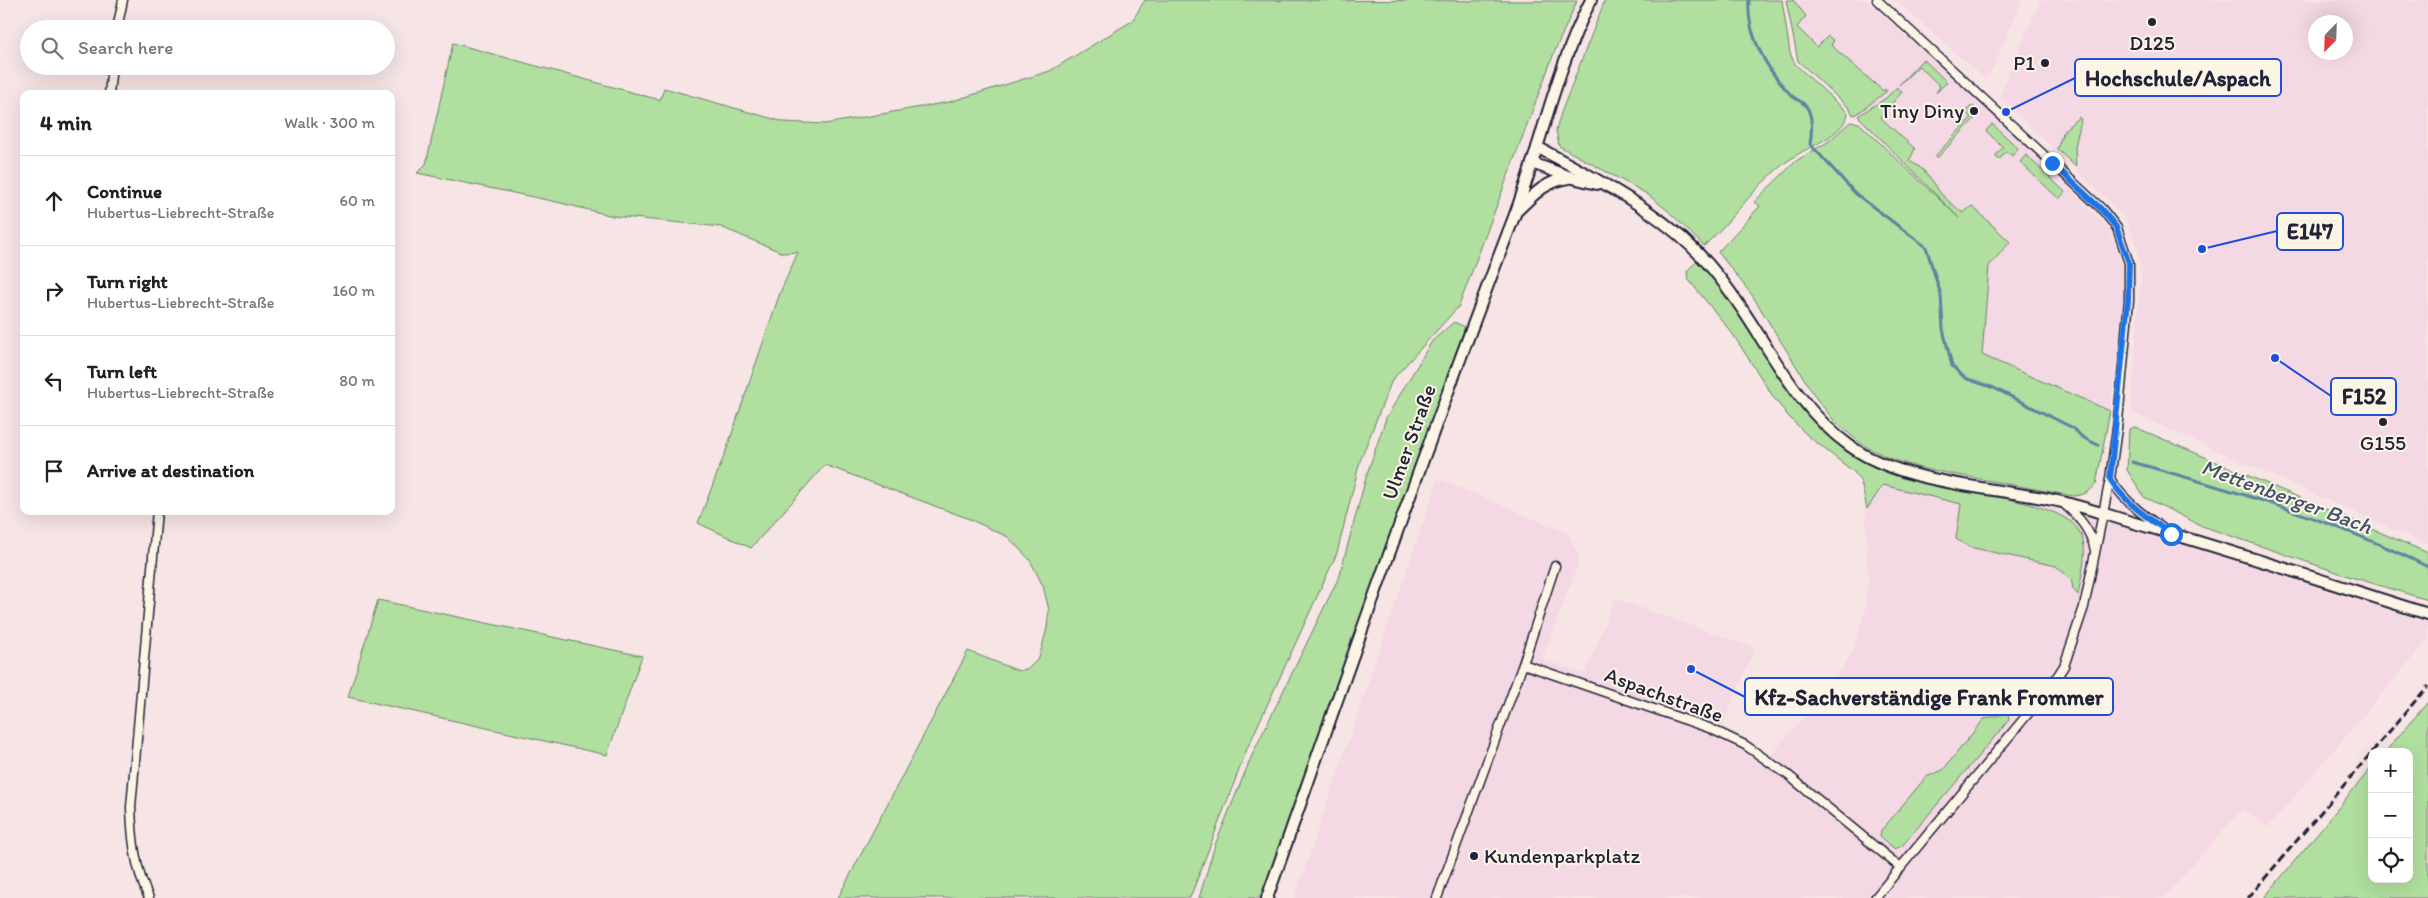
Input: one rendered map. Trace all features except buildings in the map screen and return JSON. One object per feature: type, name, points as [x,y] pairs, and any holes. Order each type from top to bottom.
[{"type":"main road","name":"Ulmer Straße","points":[[1267,898],[1461,352],[1515,213],[1568,53],[1591,0]]},
{"type":"main road","points":[[1537,147],[1587,173],[1604,186],[1642,206],[1669,225],[1690,244],[1718,275],[1799,398],[1815,417],[1852,448],[1882,463],[1910,473],[2061,502],[2171,534],[2428,614]]},
{"type":"main road","points":[[1532,163],[1573,178],[1604,186]]},
{"type":"main road","points":[[1515,213],[1538,189],[1554,180],[1573,178]]},
{"type":"street","points":[[119,20],[123,0]]},
{"type":"street","points":[[1875,898],[2046,691],[2064,666],[2084,607],[2110,479],[2128,300],[2129,263],[2117,228],[2102,210],[1877,0]]},
{"type":"street","points":[[109,90],[111,75]]},
{"type":"street","points":[[2110,479],[2121,496],[2133,508],[2171,534]]},
{"type":"street","points":[[2061,502],[2080,518],[2091,535],[2096,552]]},
{"type":"street","points":[[149,898],[141,882],[132,835],[131,807],[157,515]]},
{"type":"street","points":[[1437,898],[1524,664],[1555,566]]},
{"type":"street","name":"Aspachstraße","points":[[1524,664],[1709,728],[1745,745],[1788,775],[1901,868]]},
{"type":"shaded area","points":[[1787,0],[1866,0],[1978,101],[2106,225],[2118,250],[2123,272],[2123,304],[2110,411],[1981,355],[1990,253],[1978,236],[1854,115],[1852,109],[1798,61]]},
{"type":"shaded area","points":[[1896,0],[2022,0],[1992,70],[1985,79]]},
{"type":"shaded area","points":[[2041,0],[2428,0],[2428,545],[2131,412],[2141,275],[2138,249],[2124,216],[1999,96]]},
{"type":"shaded area","points":[[1864,466],[1933,487],[2025,501],[2106,520],[2428,623],[2428,639],[2268,827],[2242,809],[2163,898],[1295,898],[1438,479],[1567,533],[1580,559],[1542,659],[1585,674],[1615,599],[1755,648],[1722,726],[1770,756],[1830,687],[1853,651],[1865,612],[1868,579]]},
{"type":"green space","points":[[1145,0],[1577,1],[1554,53],[1459,306],[1392,380],[1360,461],[1337,553],[1247,749],[1190,898],[838,898],[968,651],[1019,671],[1029,668],[1039,658],[1047,628],[1049,610],[1043,586],[1030,560],[1008,537],[967,518],[825,465],[751,548],[698,523],[727,448],[780,293],[798,252],[783,253],[721,227],[613,216],[557,202],[417,173],[426,164],[453,43],[660,100],[664,88],[784,122],[825,124],[949,102],[1050,71],[1132,21]]},
{"type":"green space","points":[[1605,0],[1782,0],[1790,53],[1795,64],[1846,111],[1848,114],[1845,121],[1834,133],[1784,163],[1704,246],[1667,210],[1647,194],[1559,146],[1556,130],[1561,113]]},
{"type":"green space","points":[[1786,0],[1793,0],[1806,16],[1797,27],[1817,47],[1828,36],[1834,41],[1831,45],[1883,91],[1885,89],[1887,91],[1853,115],[1850,109],[1798,61]]},
{"type":"green space","points":[[1923,59],[1947,82],[1936,93],[1940,86],[1919,66],[1899,85]]},
{"type":"green space","points":[[1897,87],[1902,92],[1880,117],[1915,149],[1909,161],[1925,172],[1942,195],[1963,213],[1972,206],[2010,242],[1989,266],[1982,355],[2110,411],[2096,484],[2086,493],[2073,496],[1920,468],[1889,458],[1863,445],[1836,423],[1816,398],[1752,295],[1718,252],[1760,206],[1754,202],[1796,161],[1829,141],[1850,122],[1859,123],[1959,218],[1858,116],[1886,98]]},
{"type":"green space","points":[[1972,105],[1980,113],[1937,158],[1935,156],[1971,118],[1966,112]]},
{"type":"green space","points":[[2079,117],[2081,120],[2075,147],[2076,167],[2057,149],[2064,130]]},
{"type":"green space","points":[[1992,124],[2018,148],[2012,156],[2006,151],[1999,160],[1995,156],[2003,147],[1986,131]]},
{"type":"green space","points":[[2026,155],[2065,192],[2059,199],[2020,162]]},
{"type":"green space","points":[[1699,259],[1718,279],[1792,396],[1813,420],[1833,437],[1870,458],[1919,480],[2030,504],[2051,511],[2068,520],[2079,531],[2084,546],[2084,562],[2078,595],[2073,589],[2071,579],[2056,566],[1969,547],[1956,539],[1961,504],[1883,485],[1867,509],[1861,482],[1854,472],[1808,436],[1789,417],[1774,398],[1732,333],[1688,279],[1687,271]]},
{"type":"green space","points":[[1454,322],[1465,327],[1261,898],[1199,898],[1215,845],[1253,753],[1339,577],[1367,474],[1386,418],[1432,341]]},
{"type":"green space","points":[[2135,427],[2428,553],[2428,600],[2348,576],[2202,526],[2144,497],[2127,470],[2129,429]]},
{"type":"green space","points":[[378,600],[642,656],[607,755],[348,697]]},
{"type":"green space","points":[[2428,702],[2428,898],[2264,898],[2368,772],[2368,883],[2413,883],[2413,748],[2388,748]]},
{"type":"green space","points":[[2008,713],[2009,720],[1902,846],[1895,849],[1880,837],[1881,831],[1926,777],[1943,770],[1984,719]]},
{"type":"waterway","name":"Mettenberger Bach","points":[[1749,0],[1751,26],[1766,63],[1790,94],[1804,104],[1810,114],[1810,144],[1856,194],[1926,247],[1941,295],[1943,329],[1952,366],[1965,378],[1994,388],[2073,428],[2082,437],[2098,445]]},
{"type":"waterway","name":"Mettenberger Bach","points":[[2132,462],[2283,507],[2356,535],[2428,567]]},
{"type":"railway","points":[[2375,748],[2428,686]]},
{"type":"railway","points":[[2248,898],[2368,757]]},
{"type":"place","name":"D125","points":[[2152,22]]},
{"type":"place","name":"P1","points":[[2045,63]]},
{"type":"place","name":"Tiny Diny","points":[[1974,111]]},
{"type":"place","name":"Hochschule/Aspach","points":[[2006,112]]},
{"type":"place","name":"E147","points":[[2202,249]]},
{"type":"place","name":"F152","points":[[2275,358]]},
{"type":"place","name":"G155","points":[[2383,422]]},
{"type":"place","name":"Kfz-Sachverständige Frank Frommer","points":[[1691,669]]},
{"type":"place","name":"Kundenparkplatz","points":[[1474,856]]},
{"type":"route","points":[[2052,163],[2102,210],[2117,228],[2124,244],[2129,263],[2128,300],[2118,421],[2110,479],[2121,496],[2133,508],[2171,534]]}]
